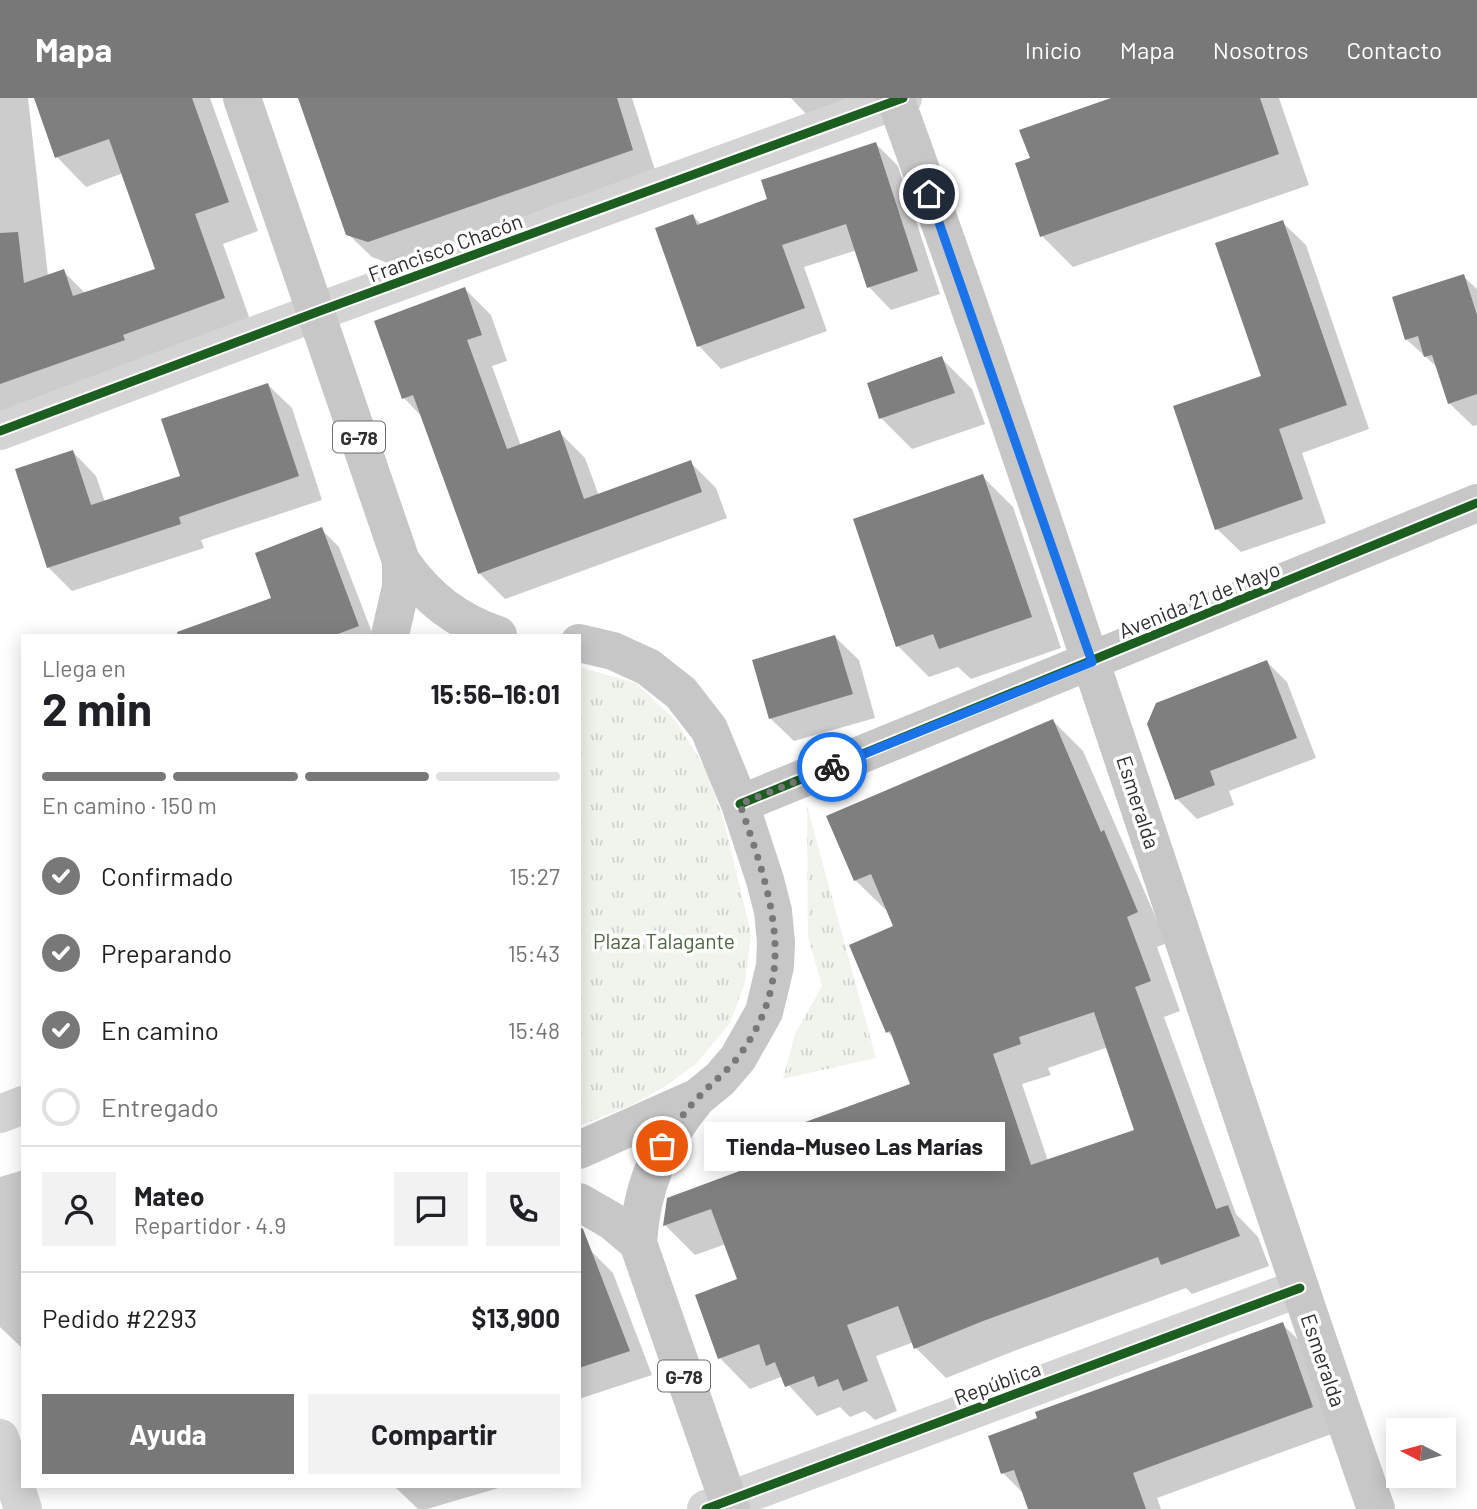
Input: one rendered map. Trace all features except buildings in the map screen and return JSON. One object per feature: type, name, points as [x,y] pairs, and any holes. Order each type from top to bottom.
[{"type":"main road","name":"G-78","points":[[243,98],[401,561],[416,582],[454,616],[495,634]]},
{"type":"main road","name":"Esmeralda","points":[[898,99],[1092,662],[1376,1509]]},
{"type":"main road","name":"Avenida 21 de Mayo","points":[[740,804],[1477,503]]},
{"type":"main road","name":"G-78","points":[[390,634],[399,599],[401,561]]},
{"type":"main road","name":"G-78","points":[[581,643],[613,651],[657,673],[681,693],[709,729],[740,804],[773,911],[775,966],[764,1012],[754,1034],[738,1058],[720,1079],[698,1097],[662,1146],[650,1174],[639,1219],[638,1243],[721,1506]]},
{"type":"main road","name":"G-78","points":[[581,1149],[698,1097]]},
{"type":"main road","points":[[581,1203],[612,1221],[638,1243]]},
{"type":"street","name":"Francisco Chacón","points":[[0,431],[898,99]]},
{"type":"street","points":[[0,1114],[21,1105]]},
{"type":"street","name":"República","points":[[721,1506],[1300,1288]]},
{"type":"street","points":[[0,1438],[23,1509]]},
{"type":"green space","name":"Plaza Talagante","points":[[581,668],[636,683],[675,720],[707,771],[724,821],[751,933],[745,983],[730,1023],[696,1064],[666,1086],[630,1106],[581,1125]]},
{"type":"green space","points":[[807,806],[876,1058],[783,1079],[795,1034],[822,986],[808,937]]},
{"type":"cycle path","points":[[0,431],[903,98]]},
{"type":"cycle path","points":[[740,804],[1477,503]]},
{"type":"cycle path","points":[[706,1509],[1300,1288]]},
{"type":"way so far","points":[[662,1146],[688,1108],[720,1079],[738,1058],[754,1034],[771,989],[776,942],[773,911],[740,804],[832,767]]},
{"type":"place","name":"Tienda-Museo Las Marías","points":[[662,1146]]},
{"type":"route","points":[[832,767],[1092,662],[929,194]]}]
